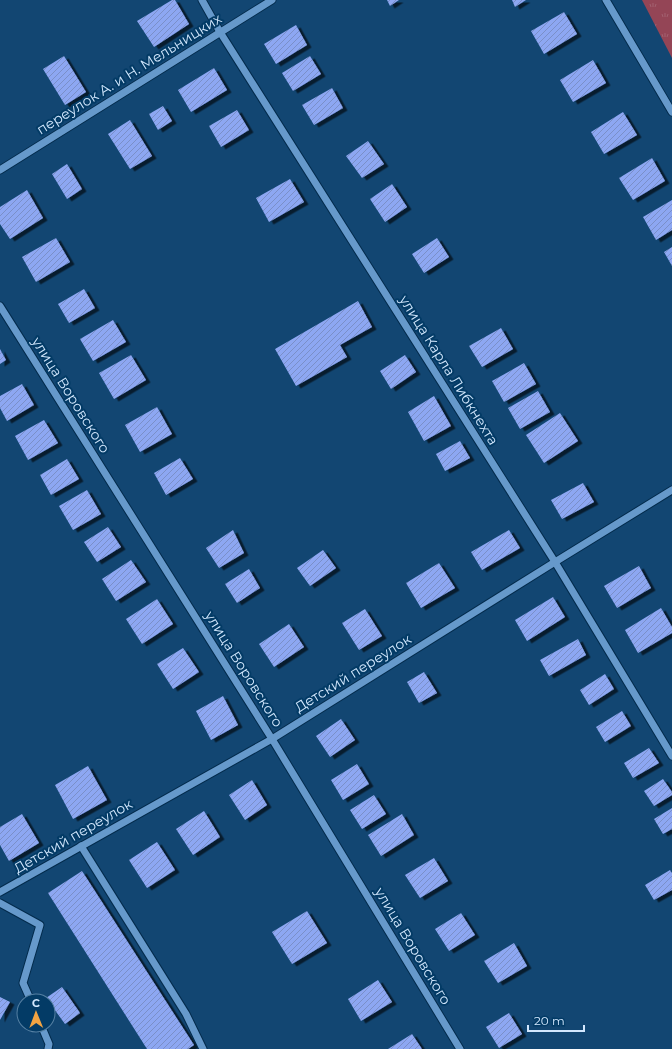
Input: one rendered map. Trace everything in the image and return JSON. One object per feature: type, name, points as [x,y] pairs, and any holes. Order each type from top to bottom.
[{"type":"street","name":"улица Карла Либкнехта","points":[[202,0],[220,32],[555,562],[672,756]]},
{"type":"street","name":"переулок А. и Н. Мельницких","points":[[0,170],[272,0]]},
{"type":"street","points":[[606,0],[672,112]]},
{"type":"street","name":"улица Воровского","points":[[0,306],[272,739],[460,1049]]},
{"type":"street","name":"Детский переулок","points":[[0,892],[272,739],[672,490]]},
{"type":"street","points":[[81,846],[186,1014],[203,1049]]},
{"type":"street","points":[[0,903],[40,925],[23,983],[27,993]]},
{"type":"street","points":[[44,1033],[49,1044],[48,1049]]},
{"type":"green space","points":[[642,0],[672,0],[672,58]]},
{"type":"building","points":[[172,0],[175,0],[189,24],[154,47],[137,21]]},
{"type":"building","points":[[387,0],[399,0],[390,6]]},
{"type":"building","points":[[512,0],[526,0],[515,7]]},
{"type":"building","points":[[564,12],[577,34],[544,54],[531,31]]},
{"type":"building","points":[[296,25],[307,45],[276,64],[264,44]]},
{"type":"building","points":[[64,56],[86,92],[65,105],[43,69]]},
{"type":"building","points":[[310,56],[321,74],[293,91],[282,73]]},
{"type":"building","points":[[593,60],[606,83],[573,102],[560,80]]},
{"type":"building","points":[[214,68],[227,90],[191,112],[178,90]]},
{"type":"building","points":[[332,88],[343,108],[314,125],[302,105]]},
{"type":"building","points":[[163,106],[172,121],[158,130],[149,114]]},
{"type":"building","points":[[237,110],[249,130],[221,147],[209,126]]},
{"type":"building","points":[[623,112],[637,135],[604,154],[591,132]]},
{"type":"building","points":[[130,120],[152,156],[130,169],[108,134]]},
{"type":"building","points":[[368,141],[384,164],[362,178],[346,156]]},
{"type":"building","points":[[652,158],[665,181],[633,200],[619,178]]},
{"type":"building","points":[[67,164],[82,189],[67,199],[52,174]]},
{"type":"building","points":[[290,179],[304,202],[269,222],[256,198]]},
{"type":"building","points":[[392,184],[407,207],[385,222],[370,199]]},
{"type":"building","points":[[27,190],[43,218],[10,239],[0,224],[0,207]]},
{"type":"building","points":[[672,200],[672,230],[656,240],[643,217]]},
{"type":"building","points":[[56,238],[70,262],[36,282],[22,257]]},
{"type":"building","points":[[437,238],[449,257],[424,273],[412,254]]},
{"type":"building","points":[[672,247],[672,266],[664,252]]},
{"type":"building","points":[[84,289],[95,308],[69,323],[58,304]]},
{"type":"building","points":[[358,301],[372,327],[340,345],[347,357],[296,386],[275,349]]},
{"type":"building","points":[[113,320],[126,342],[93,361],[80,339]]},
{"type":"building","points":[[501,328],[513,349],[482,367],[469,346]]},
{"type":"building","points":[[0,349],[6,360],[0,364]]},
{"type":"building","points":[[131,355],[146,380],[114,399],[99,373]]},
{"type":"building","points":[[405,355],[416,372],[391,389],[380,371]]},
{"type":"building","points":[[524,363],[536,384],[504,402],[492,381]]},
{"type":"building","points":[[22,384],[34,405],[7,421],[0,408],[0,396]]},
{"type":"building","points":[[538,391],[550,412],[520,429],[508,408]]},
{"type":"building","points":[[434,396],[451,426],[424,441],[408,412]]},
{"type":"building","points":[[157,407],[172,434],[140,452],[125,425]]},
{"type":"building","points":[[560,413],[578,441],[544,463],[526,435]]},
{"type":"building","points":[[44,420],[58,443],[28,460],[15,436]]},
{"type":"building","points":[[460,441],[470,458],[445,471],[436,454]]},
{"type":"building","points":[[180,458],[193,479],[166,495],[154,473]]},
{"type":"building","points":[[67,459],[79,479],[51,495],[40,475]]},
{"type":"building","points":[[583,483],[594,502],[562,519],[551,500]]},
{"type":"building","points":[[87,490],[101,514],[73,530],[59,506]]},
{"type":"building","points":[[108,527],[121,547],[97,562],[84,542]]},
{"type":"building","points":[[233,530],[244,553],[219,568],[206,548]]},
{"type":"building","points":[[509,530],[520,548],[482,570],[471,552]]},
{"type":"building","points":[[323,550],[336,568],[310,586],[297,568]]},
{"type":"building","points":[[131,560],[146,582],[116,601],[102,579]]},
{"type":"building","points":[[439,563],[455,588],[421,608],[406,583]]},
{"type":"building","points":[[639,566],[651,588],[617,608],[604,586]]},
{"type":"building","points":[[249,569],[260,588],[237,603],[225,584]]},
{"type":"building","points":[[553,597],[565,617],[527,641],[515,620]]},
{"type":"building","points":[[157,599],[173,624],[142,644],[126,619]]},
{"type":"building","points":[[661,608],[672,627],[672,633],[638,653],[625,630]]},
{"type":"building","points":[[365,609],[382,636],[359,650],[342,623]]},
{"type":"building","points":[[289,624],[304,647],[274,667],[259,644]]},
{"type":"building","points":[[578,639],[586,655],[549,676],[540,660]]},
{"type":"building","points":[[183,648],[199,672],[173,689],[157,664]]},
{"type":"building","points":[[424,672],[437,693],[419,703],[407,682]]},
{"type":"building","points":[[605,674],[614,689],[589,705],[580,690]]},
{"type":"building","points":[[223,696],[238,725],[211,740],[196,711]]},
{"type":"building","points":[[622,711],[631,726],[605,742],[596,727]]},
{"type":"building","points":[[341,719],[355,740],[330,757],[316,736]]},
{"type":"building","points":[[649,748],[659,763],[633,778],[624,763]]},
{"type":"building","points":[[357,764],[369,784],[343,800],[331,780]]},
{"type":"building","points":[[88,766],[107,800],[73,819],[55,785]]},
{"type":"building","points":[[663,779],[672,792],[672,795],[654,806],[644,791]]},
{"type":"building","points":[[252,780],[267,805],[245,820],[229,795]]},
{"type":"building","points":[[374,795],[386,814],[362,829],[350,810]]},
{"type":"building","points":[[672,808],[672,829],[663,834],[654,819]]},
{"type":"building","points":[[204,811],[220,837],[193,855],[176,829]]},
{"type":"building","points":[[22,814],[39,843],[9,861],[0,845],[0,827]]},
{"type":"building","points":[[402,814],[414,835],[381,856],[368,835]]},
{"type":"building","points":[[157,842],[175,870],[147,888],[129,860]]},
{"type":"building","points":[[434,858],[448,881],[420,898],[405,875]]},
{"type":"building","points":[[670,870],[672,873],[672,890],[654,900],[645,885]]},
{"type":"building","points":[[82,871],[194,1045],[188,1049],[147,1049],[48,893]]},
{"type":"building","points":[[307,911],[327,943],[292,964],[272,932]]},
{"type":"building","points":[[461,913],[475,935],[449,951],[435,929]]},
{"type":"building","points":[[514,943],[527,966],[498,983],[484,961]]},
{"type":"building","points":[[378,980],[392,1002],[361,1021],[348,999]]},
{"type":"building","points":[[62,987],[80,1013],[65,1024],[56,1012],[56,993],[53,993]]},
{"type":"building","points":[[0,997],[10,1002],[0,1020]]},
{"type":"building","points":[[509,1013],[522,1034],[499,1048],[486,1027]]},
{"type":"building","points":[[412,1034],[422,1049],[388,1049]]}]
